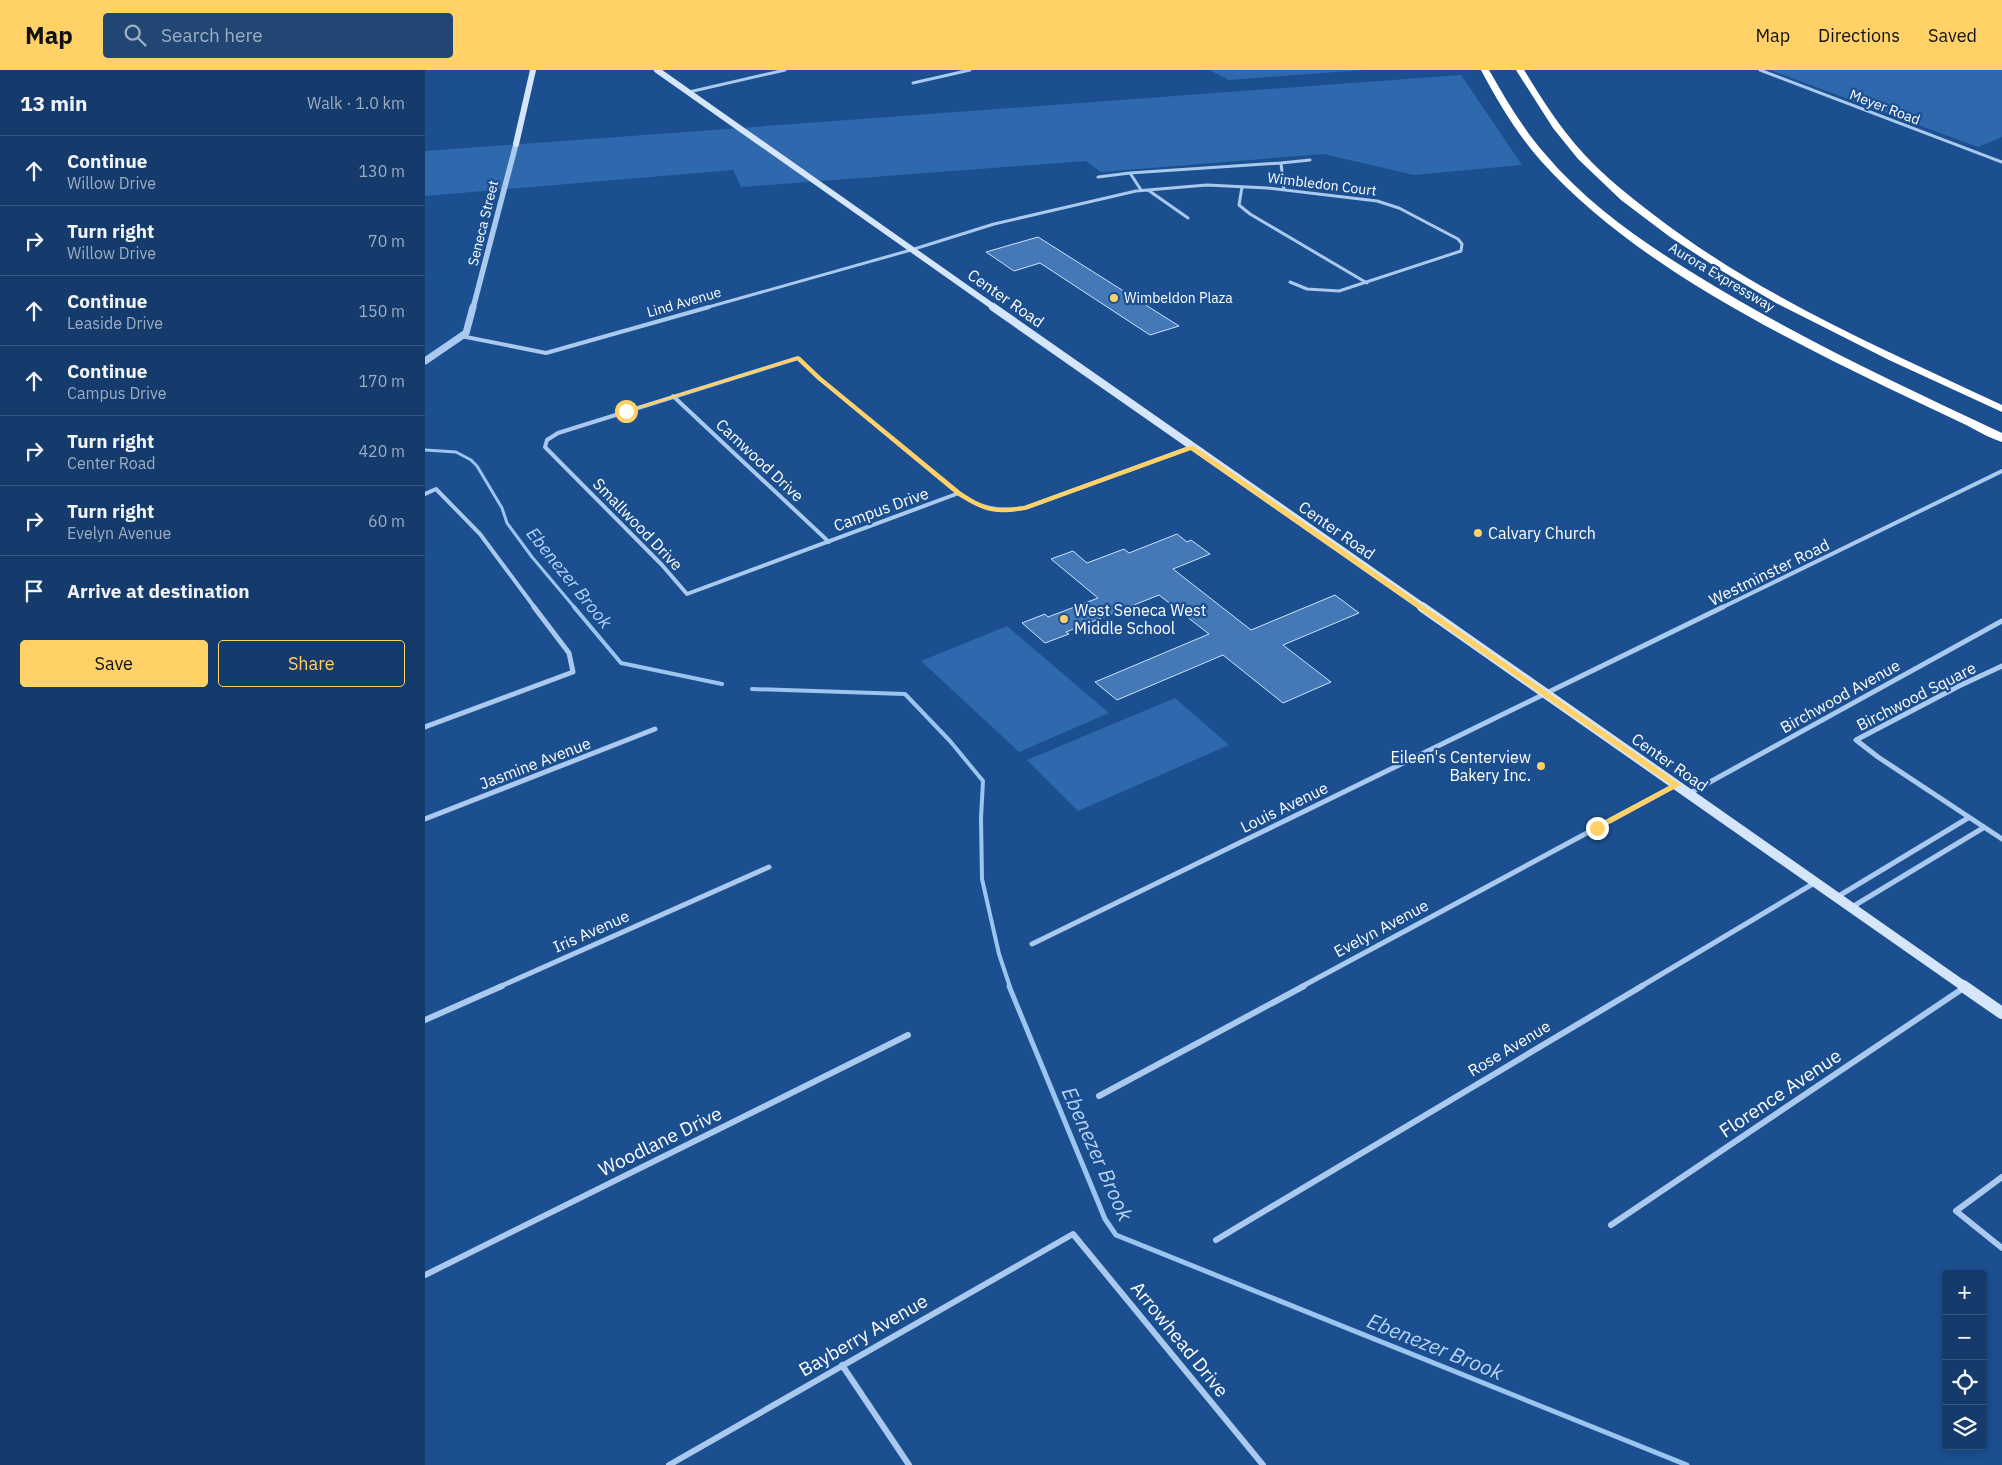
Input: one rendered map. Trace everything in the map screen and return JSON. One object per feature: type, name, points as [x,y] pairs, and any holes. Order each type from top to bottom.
[{"type":"highway","name":"Aurora Expressway","points":[[1485,70],[1508,110],[1528,138],[1562,178],[1608,219],[1659,257],[1792,336],[2002,438]]},
{"type":"highway","name":"Aurora Expressway","points":[[1520,70],[1546,112],[1581,156],[1637,206],[1673,233],[1758,288],[1810,316],[2002,409]]},
{"type":"main road","name":"Seneca Street","points":[[516,144],[533,70]]},
{"type":"main road","name":"Center Road","points":[[657,70],[911,250],[2002,1013]]},
{"type":"street","points":[[689,92],[785,70]]},
{"type":"street","points":[[913,83],[970,70]]},
{"type":"street","name":"Meyer Road","points":[[1760,70],[2002,162]]},
{"type":"street","name":"Seneca Street","points":[[461,336],[466,333],[516,144]]},
{"type":"street","points":[[1097,177],[1310,160]]},
{"type":"street","points":[[1281,163],[1284,190]]},
{"type":"street","points":[[1130,173],[1141,190]]},
{"type":"street","name":"Wimbledon Court","points":[[911,250],[994,224],[1141,190],[1207,185],[1242,186],[1377,201],[1402,210],[1458,239],[1462,244],[1461,251],[1339,291],[1307,289],[1290,282]]},
{"type":"street","points":[[1242,186],[1239,204],[1250,214],[1367,283]]},
{"type":"street","points":[[1148,190],[1188,218]]},
{"type":"street","name":"Lind Avenue","points":[[461,336],[546,353],[911,250]]},
{"type":"street","points":[[425,361],[461,336]]},
{"type":"street","points":[[673,396],[798,358],[959,494],[972,503],[989,510],[1001,511],[1025,508],[1192,447]]},
{"type":"street","name":"Smallwood Drive","points":[[673,396],[567,430],[547,439],[545,447],[662,565],[687,594],[747,572]]},
{"type":"street","name":"Camwood Drive","points":[[673,396],[829,542]]},
{"type":"street","name":"Westminster Road","points":[[1547,694],[2002,471]]},
{"type":"street","points":[[425,494],[436,489],[480,534],[569,653],[573,672],[425,727]]},
{"type":"street","name":"Campus Drive","points":[[747,572],[959,494]]},
{"type":"street","name":"Birchwood Avenue","points":[[1689,794],[2002,621]]},
{"type":"street","name":"Birchwood Square","points":[[2002,666],[1959,686],[1856,740],[1968,818],[2002,839]]},
{"type":"street","name":"Louis Avenue","points":[[1032,944],[1547,694]]},
{"type":"street","name":"Jasmine Avenue","points":[[425,820],[655,729]]},
{"type":"street","name":"Evelyn Avenue","points":[[1099,1096],[1677,785]]},
{"type":"street","points":[[1837,897],[1968,818]]},
{"type":"street","points":[[1851,908],[1983,828]]},
{"type":"street","name":"Iris Avenue","points":[[425,1020],[769,867]]},
{"type":"street","name":"Rose Avenue","points":[[1216,1240],[1816,882]]},
{"type":"street","name":"Florence Avenue","points":[[1611,1225],[1965,987]]},
{"type":"street","name":"Woodlane Drive","points":[[425,1275],[908,1035]]},
{"type":"street","points":[[2002,1177],[1956,1211],[2002,1248]]},
{"type":"street","name":"Bayberry Avenue","points":[[669,1465],[1073,1234]]},
{"type":"street","name":"Arrowhead Drive","points":[[1073,1234],[1263,1465]]},
{"type":"street","points":[[842,1365],[909,1465]]},
{"type":"shaded area","points":[[1209,70],[1362,70],[1229,80]]},
{"type":"shaded area","points":[[1770,70],[2002,70],[2002,137],[1978,147]]},
{"type":"shaded area","points":[[1461,75],[1522,165],[1414,175],[1324,154],[1101,172],[1086,161],[741,187],[733,170],[425,196],[425,151]]},
{"type":"shaded area","points":[[1007,626],[1109,713],[1019,752],[921,661]]},
{"type":"shaded area","points":[[1175,698],[1229,745],[1078,811],[1027,760]]},
{"type":"building","name":"Wimbeldon Plaza","points":[[1038,237],[1179,326],[1150,335],[1040,263],[1014,271],[986,252]]},
{"type":"building","name":"West Seneca West Middle School","points":[[1177,534],[1187,542],[1191,540],[1210,554],[1173,569],[1251,630],[1335,595],[1359,613],[1283,645],[1331,682],[1283,703],[1223,655],[1117,700],[1095,682],[1209,634],[1159,595],[1066,632],[1069,634],[1045,643],[1022,623],[1045,614],[1048,617],[1098,598],[1051,559],[1073,551],[1087,563],[1124,549],[1129,553]]},
{"type":"waterway","name":"Ebenezer Brook","points":[[425,450],[456,452],[471,460],[477,466],[502,508],[507,523],[532,557],[575,608]]},
{"type":"waterway","name":"Ebenezer Brook","points":[[574,607],[621,663],[722,684]]},
{"type":"waterway","name":"Ebenezer Brook","points":[[752,689],[905,694],[950,741],[983,781],[981,818],[982,879],[999,954],[1010,987]]},
{"type":"waterway","name":"Ebenezer Brook","points":[[1009,986],[1105,1219],[1116,1235],[1687,1465]]},
{"type":"place","name":"Wimbeldon Plaza","points":[[1114,298]]},
{"type":"place","name":"Calvary Church","points":[[1478,533]]},
{"type":"place","name":"West Seneca West Middle School","points":[[1064,619]]},
{"type":"place","name":"Eileen's Centerview Bakery Inc.","points":[[1541,766]]},
{"type":"route","points":[[626,411],[798,358],[819,378],[959,494],[980,507],[1001,511],[1025,508],[1192,447],[1677,785],[1597,828]]}]
